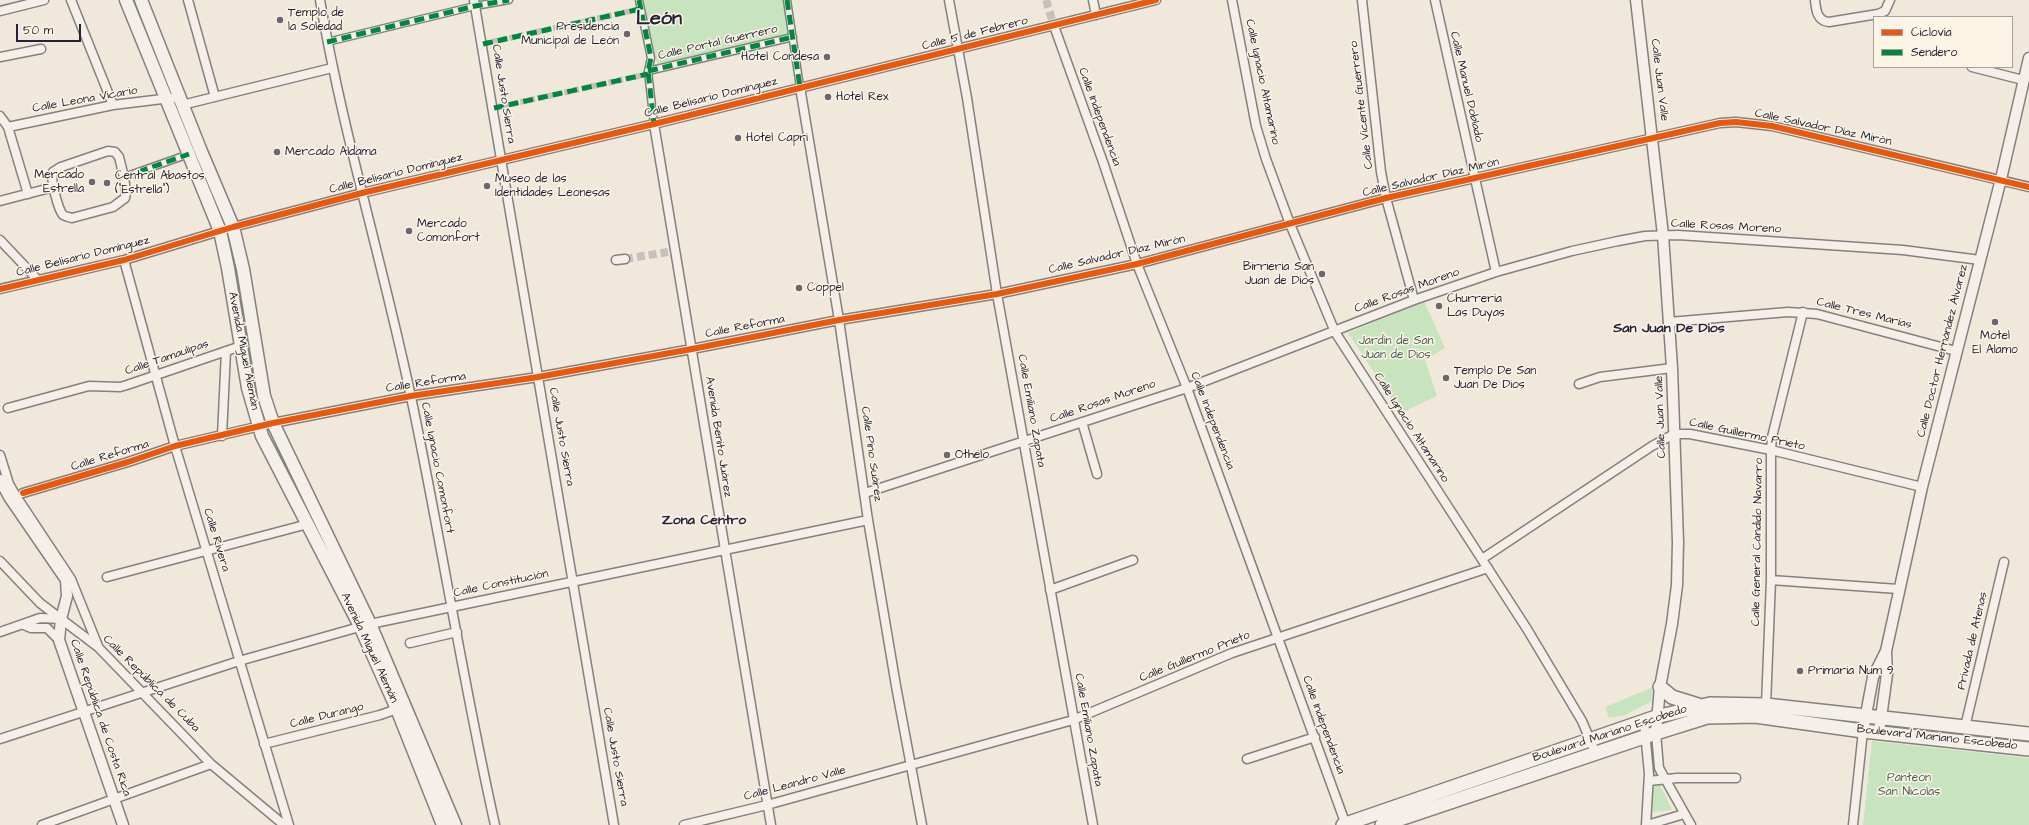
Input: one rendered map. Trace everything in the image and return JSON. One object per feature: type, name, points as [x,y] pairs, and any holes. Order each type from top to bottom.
[{"type":"main road","name":"Avenida Miguel Alemán","points":[[126,0],[176,100],[233,227],[243,269],[264,396],[272,423],[455,825]]},
{"type":"main road","name":"Avenida Miguel Alemán","points":[[141,0],[176,100],[189,154],[220,231],[228,268],[248,388],[259,427],[266,445],[308,524],[365,625],[442,825]]},
{"type":"main road","points":[[1660,687],[1672,697],[1699,705]]},
{"type":"main road","name":"Boulevard Mariano Escobedo","points":[[1345,825],[1650,719],[1699,705],[1727,703],[1766,704],[2029,734]]},
{"type":"main road","name":"Boulevard Mariano Escobedo","points":[[1382,825],[1651,735],[1707,718],[1740,715],[1810,722],[1863,731],[2029,749]]},
{"type":"street","points":[[0,11],[44,0]]},
{"type":"street","points":[[71,0],[113,105]]},
{"type":"street","points":[[188,0],[215,97]]},
{"type":"street","name":"Calle Ignacio Comonfort","points":[[320,0],[332,68],[389,299],[411,396],[480,756],[495,825]]},
{"type":"street","points":[[327,42],[475,3],[492,0]]},
{"type":"street","points":[[475,3],[509,0]]},
{"type":"street","points":[[639,0],[651,58],[648,71],[654,124]]},
{"type":"street","points":[[787,0],[800,87]]},
{"type":"street","name":"Calle Emiliano Zapata","points":[[949,0],[998,294],[1093,825]]},
{"type":"street","points":[[1093,0],[1096,15]]},
{"type":"street","name":"Calle 5 de Febrero","points":[[800,87],[1156,0]]},
{"type":"street","name":"Calle Ignacio Altamarino","points":[[1232,0],[1256,126],[1266,159],[1290,224],[1335,332],[1527,629],[1582,721],[1596,754]]},
{"type":"street","name":"Calle Vicente Guerrero","points":[[1362,0],[1386,198],[1414,300]]},
{"type":"street","name":"Calle Manuel Doblado","points":[[1435,0],[1496,272]]},
{"type":"street","name":"Calle Juan Valle","points":[[1636,0],[1663,235],[1672,368],[1678,542],[1677,585],[1672,624],[1660,687],[1650,719],[1651,735],[1659,768],[1691,825]]},
{"type":"street","points":[[1815,0],[1820,18],[1829,22],[1878,14],[1885,11],[1890,0]]},
{"type":"street","name":"Calle Justo Sierra","points":[[475,3],[494,108],[501,160],[614,825]]},
{"type":"street","name":"Calle Independencia","points":[[1054,26],[1103,162],[1137,264],[1187,388],[1279,637],[1345,825]]},
{"type":"street","name":"Calle Portal Guerrero","points":[[648,71],[793,37]]},
{"type":"street","points":[[0,57],[41,49]]},
{"type":"street","name":"Calle Doctor Hernández Álvarez","points":[[1852,825],[1863,731],[1874,677],[1886,651],[1898,589],[1922,487],[2001,179],[2029,58]]},
{"type":"street","name":"Calle Leona Vicario","points":[[8,127],[113,105],[215,97],[332,68]]},
{"type":"street","points":[[1976,68],[2023,80]]},
{"type":"street","name":"Calle Belisario Domínguez","points":[[0,289],[37,279],[124,260],[233,227],[362,193],[654,124],[800,87]]},
{"type":"street","name":"Calle Pino Suárez","points":[[800,87],[839,320],[868,520],[896,686],[922,825]]},
{"type":"street","points":[[0,116],[8,127],[28,194]]},
{"type":"street","name":"Calle Salvador Díaz Mirón","points":[[839,320],[998,294],[1137,264],[1386,198],[1720,123],[1756,123],[2029,186]]},
{"type":"street","name":"Avenida Benito Juárez","points":[[654,124],[671,252],[692,349],[771,825]]},
{"type":"street","points":[[108,151],[118,154],[124,177],[126,194],[121,202],[113,207],[72,218],[63,214],[54,187],[52,174],[55,170],[108,151]]},
{"type":"street","points":[[124,177],[189,154]]},
{"type":"street","points":[[0,201],[54,187]]},
{"type":"street","name":"Calle Rosas Moreno","points":[[865,493],[1187,388],[1335,332],[1414,300],[1496,272],[1572,251],[1618,241],[1663,235],[1903,250],[1980,260]]},
{"type":"street","points":[[0,240],[37,279]]},
{"type":"street","points":[[616,260],[625,259]]},
{"type":"street","name":"Calle Rivera","points":[[124,260],[175,446],[289,825]]},
{"type":"street","name":"Calle Tres Marías","points":[[1669,322],[1804,312],[1817,314],[1956,351]]},
{"type":"street","name":"Calle General Cándido Navarro","points":[[1766,704],[1771,580],[1772,437],[1804,312]]},
{"type":"street","name":"Calle Reforma","points":[[23,492],[128,462],[175,446],[272,423],[411,396],[538,377],[839,320]]},
{"type":"street","name":"Calle Tamaulipas","points":[[8,408],[89,386],[120,387],[241,346]]},
{"type":"street","points":[[222,436],[226,351]]},
{"type":"street","points":[[1579,384],[1600,377],[1672,368]]},
{"type":"street","points":[[1082,422],[1097,474]]},
{"type":"street","name":"Calle Guillermo Prieto","points":[[1482,559],[1652,446],[1674,434],[1690,434],[1771,450],[1922,487]]},
{"type":"street","points":[[0,454],[9,484],[71,579],[98,647]]},
{"type":"street","name":"Calle República de Costa Rica","points":[[0,480],[13,502],[66,580],[67,596],[61,619],[58,640],[123,825]]},
{"type":"street","name":"Calle Constitución","points":[[0,739],[84,713],[239,661],[365,625],[868,520]]},
{"type":"street","points":[[108,577],[308,524]]},
{"type":"street","points":[[1050,590],[1133,560]]},
{"type":"street","name":"Calle República de Cuba","points":[[0,561],[40,602],[98,647],[144,692],[211,764],[284,825]]},
{"type":"street","name":"Privada de Atenas","points":[[1965,727],[2004,562]]},
{"type":"street","name":"Calle Guillermo Prieto","points":[[911,764],[1073,720],[1207,662],[1488,568]]},
{"type":"street","points":[[1771,580],[1898,589]]},
{"type":"street","points":[[0,632],[24,625],[40,618],[61,619]]},
{"type":"street","points":[[24,625],[31,628],[47,628],[58,640]]},
{"type":"street","points":[[410,643],[457,632]]},
{"type":"street","name":"Calle Doctor Hernández Álvarez","points":[[1879,732],[1888,674],[1886,651]]},
{"type":"street","name":"Calle Durango","points":[[264,744],[380,715],[397,709]]},
{"type":"street","points":[[1651,735],[1646,825],[1665,823],[1684,814]]},
{"type":"street","points":[[1248,759],[1315,737]]},
{"type":"street","points":[[42,825],[115,800],[211,764]]},
{"type":"street","name":"Calle Leandro Valle","points":[[684,825],[767,805],[911,764]]},
{"type":"street","points":[[1649,781],[1664,778],[1736,778]]},
{"type":"green space","points":[[643,0],[784,0],[790,34],[657,64]]},
{"type":"green space","name":"Jardín de San Juan de Dios","points":[[1424,301],[1445,348],[1425,360],[1437,396],[1401,413],[1348,333]]},
{"type":"green space","points":[[1651,688],[1656,699],[1625,715],[1609,718],[1605,707]]},
{"type":"green space","name":"Panteon San Nicolas","points":[[1872,741],[2029,758],[2029,825],[1863,825]]},
{"type":"green space","points":[[1652,767],[1672,810],[1650,812]]},
{"type":"tunnel","points":[[1046,0],[1054,26]]},
{"type":"tunnel","points":[[483,44],[640,9]]},
{"type":"tunnel","points":[[494,108],[648,74]]},
{"type":"tunnel","points":[[625,259],[668,252]]},
{"type":"marked path","points":[[327,42],[475,6],[509,0]]},
{"type":"marked path","points":[[639,0],[651,58],[648,71],[654,124]]},
{"type":"marked path","points":[[787,0],[800,87]]},
{"type":"marked path","points":[[483,44],[640,9]]},
{"type":"marked path","points":[[648,71],[793,37]]},
{"type":"marked path","points":[[494,108],[648,74]]},
{"type":"marked path","points":[[124,177],[189,154]]},
{"type":"cycle path","points":[[0,289],[124,260],[233,227],[362,193],[654,124],[1156,0]]},
{"type":"cycle path","points":[[23,493],[128,462],[175,446],[273,423],[411,396],[538,377],[839,320],[997,294],[1137,264],[1386,198],[1720,123],[1736,122],[1772,126],[2029,187]]},
{"type":"place","name":"Templo de la Soledad","points":[[280,20]]},
{"type":"place","name":"Presidencia Municipal de León","points":[[627,34]]},
{"type":"place","name":"Hotel Condesa","points":[[827,57]]},
{"type":"place","name":"Hotel Rex","points":[[828,97]]},
{"type":"place","name":"Hotel Capri","points":[[738,138]]},
{"type":"place","name":"Mercado Aldama","points":[[277,152]]},
{"type":"place","name":"Mercado Estrella","points":[[92,182]]},
{"type":"place","name":"Central Abastos (\"Estrella\")","points":[[107,183]]},
{"type":"place","name":"Museo de las Identidades Leonesas","points":[[487,186]]},
{"type":"place","name":"Mercado Comonfort","points":[[409,231]]},
{"type":"place","name":"Birrieria San Juan de Dios","points":[[1322,274]]},
{"type":"place","name":"Coppel","points":[[799,288]]},
{"type":"place","name":"Churrería Las Duyas","points":[[1439,306]]},
{"type":"place","name":"Motel El Alamo","points":[[1995,322]]},
{"type":"place","name":"Templo De San Juan De Dios","points":[[1446,378]]},
{"type":"place","name":"Othelo","points":[[947,455]]},
{"type":"place","name":"Primaria Num 9","points":[[1800,671]]},
{"type":"district","name":"León","points":[[659,20]]},
{"type":"district","name":"San Juan De Dios","points":[[1669,329]]},
{"type":"district","name":"Zona Centro","points":[[704,521]]}]
